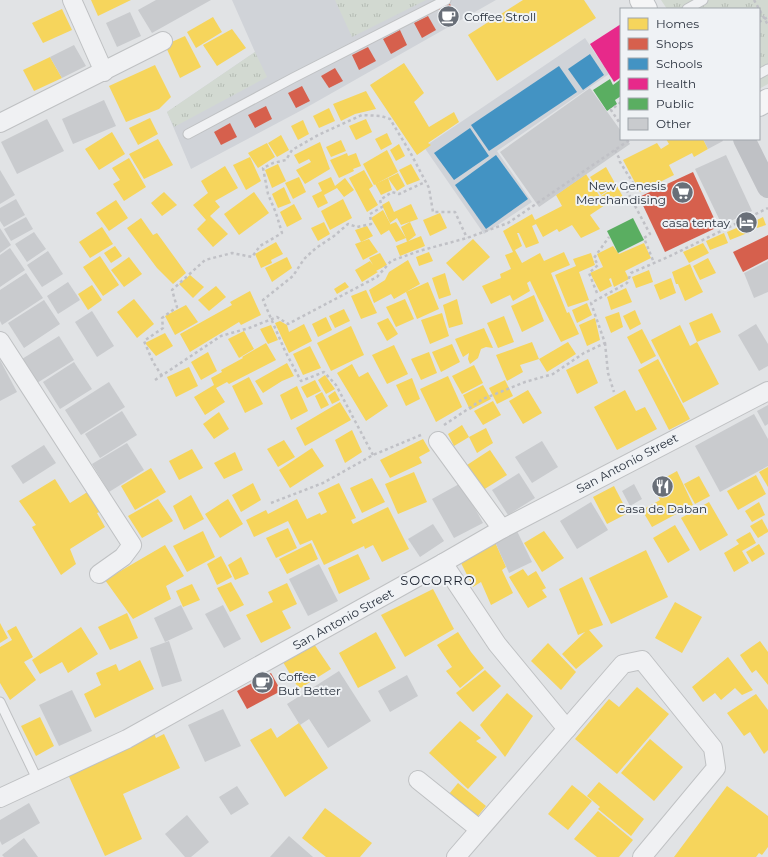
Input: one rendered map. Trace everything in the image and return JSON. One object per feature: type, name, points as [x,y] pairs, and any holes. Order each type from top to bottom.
[{"type":"main road","points":[[744,140],[768,188]]},
{"type":"street","points":[[72,0],[104,72]]},
{"type":"street","points":[[0,123],[163,41]]},
{"type":"street","points":[[0,341],[132,545],[123,557],[99,574]]},
{"type":"street","name":"San Antonio Street","points":[[0,798],[127,739],[443,563],[502,528],[768,391]]},
{"type":"street","points":[[440,434],[502,528]]},
{"type":"street","points":[[443,563],[497,644],[567,729]]},
{"type":"street","points":[[456,857],[623,664],[642,660],[713,748],[716,768],[642,857]]},
{"type":"street","points":[[418,780],[480,829]]},
{"type":"lane","points":[[188,134],[293,78],[446,0]]},
{"type":"lane","points":[[689,8],[703,0]]},
{"type":"lane","points":[[0,702],[38,780]]},
{"type":"path","points":[[760,10],[768,25]]},
{"type":"path","points":[[760,22],[768,17]]},
{"type":"path","points":[[620,103],[610,110],[620,124]]},
{"type":"path","points":[[162,376],[153,362],[144,340],[164,328],[162,318],[177,308],[172,290],[205,260],[232,253],[252,257],[260,246],[282,233],[268,194],[263,168],[273,163],[286,160],[292,150],[318,135],[362,115],[381,116],[390,119],[429,188],[434,212],[455,212],[467,238]]},
{"type":"path","points":[[155,380],[221,336],[249,328],[277,317],[288,324],[377,277],[391,261],[419,251],[467,238],[508,223],[630,140]]},
{"type":"path","points":[[615,150],[620,162],[633,183],[626,189],[650,234],[644,238],[654,263]]},
{"type":"path","points":[[373,455],[340,392],[324,372],[301,381],[263,300],[293,276],[304,259],[316,248],[348,224],[357,227],[371,224],[370,214],[382,207],[380,200],[392,192],[399,194],[425,182]]},
{"type":"path","points":[[614,392],[608,372],[605,343],[591,303],[627,283],[631,273],[768,208]]},
{"type":"path","points":[[598,293],[589,274],[598,265],[594,258],[609,237]]},
{"type":"path","points":[[440,434],[447,424],[483,399],[525,382],[553,374],[584,353],[605,343]]},
{"type":"path","points":[[271,503],[322,483],[373,455],[422,435]]},
{"type":"shaded area","points":[[232,0],[496,0],[302,110],[191,169],[167,112],[255,52]]},
{"type":"shaded area","points":[[585,38],[609,74],[497,151],[532,202],[484,234],[424,147]]},
{"type":"green space","points":[[335,0],[426,0],[352,37]]},
{"type":"green space","points":[[661,0],[768,0],[768,84],[760,88],[760,8],[666,8]]},
{"type":"green space","points":[[255,52],[267,77],[174,127],[167,112]]},
{"type":"building: Homes","points":[[91,0],[131,0],[98,16]]},
{"type":"building: Homes","points":[[523,0],[584,0],[596,18],[497,81],[468,35]]},
{"type":"building: Homes","points":[[62,9],[72,30],[43,43],[32,23]]},
{"type":"building: Homes","points":[[213,17],[222,32],[196,48],[187,32]]},
{"type":"building: Homes","points":[[232,29],[246,48],[217,66],[203,45]]},
{"type":"building: Homes","points":[[185,36],[201,67],[180,78],[165,45]]},
{"type":"building: Homes","points":[[50,57],[62,78],[34,91],[23,70]]},
{"type":"building: Homes","points":[[404,63],[424,93],[414,102],[429,127],[454,112],[459,122],[428,143],[431,145],[417,155],[370,85]]},
{"type":"building: Homes","points":[[155,65],[171,97],[159,109],[126,122],[109,86]]},
{"type":"building: Homes","points":[[366,91],[376,109],[355,114],[341,121],[333,104]]},
{"type":"building: Homes","points":[[329,108],[335,121],[319,128],[313,116]]},
{"type":"building: Homes","points":[[150,118],[158,134],[138,145],[129,128]]},
{"type":"building: Homes","points":[[366,119],[372,132],[356,140],[349,126]]},
{"type":"building: Homes","points":[[303,120],[309,134],[298,140],[291,126]]},
{"type":"building: Homes","points":[[112,132],[125,154],[99,170],[85,149]]},
{"type":"building: Homes","points":[[387,133],[392,144],[381,150],[375,139]]},
{"type":"building: Homes","points":[[281,135],[289,150],[277,157],[268,143]]},
{"type":"building: Homes","points":[[158,139],[173,165],[144,179],[129,154]]},
{"type":"building: Homes","points":[[341,140],[346,151],[331,157],[326,147]]},
{"type":"building: Homes","points":[[667,140],[704,140],[708,149],[694,157],[692,153],[669,165],[674,175],[640,192],[623,160],[657,143],[661,149],[669,144]]},
{"type":"building: Homes","points":[[320,142],[330,169],[305,184],[296,170],[311,162],[309,159],[299,164],[294,155]]},
{"type":"building: Homes","points":[[267,143],[275,157],[258,168],[248,153]]},
{"type":"building: Homes","points":[[399,144],[405,156],[396,161],[390,150]]},
{"type":"building: Homes","points":[[387,150],[398,172],[374,185],[363,164]]},
{"type":"building: Homes","points":[[347,153],[348,156],[356,153],[361,166],[339,178],[330,160]]},
{"type":"building: Homes","points":[[250,157],[261,181],[246,190],[233,165]]},
{"type":"building: Homes","points":[[129,158],[146,187],[124,201],[113,184],[120,180],[112,168]]},
{"type":"building: Homes","points":[[278,164],[286,181],[272,188],[265,170]]},
{"type":"building: Homes","points":[[411,164],[420,180],[407,185],[399,170]]},
{"type":"building: Homes","points":[[225,166],[238,188],[215,201],[220,207],[210,216],[228,234],[213,247],[197,229],[206,220],[193,205],[208,193],[201,181]]},
{"type":"building: Homes","points":[[606,167],[616,185],[601,195],[590,177]]},
{"type":"building: Homes","points":[[364,170],[373,186],[369,189],[378,205],[367,212],[349,178]]},
{"type":"building: Homes","points":[[398,173],[405,186],[397,191],[388,178]]},
{"type":"building: Homes","points":[[586,174],[605,205],[590,215],[600,229],[581,238],[572,225],[559,232],[557,229],[543,237],[536,224],[532,226],[539,243],[526,248],[519,233],[517,233],[522,246],[515,250],[522,263],[540,253],[544,261],[564,252],[570,265],[551,273],[567,313],[569,312],[579,334],[561,342],[530,281],[527,283],[530,291],[513,301],[510,295],[491,304],[482,286],[501,278],[500,274],[511,269],[505,255],[513,252],[503,231],[532,214],[535,220],[562,206],[556,195]]},
{"type":"building: Homes","points":[[299,177],[306,192],[293,199],[285,183]]},
{"type":"building: Homes","points":[[331,177],[335,186],[345,178],[354,190],[344,197],[337,188],[324,195],[328,203],[318,208],[312,196],[322,191],[318,183]]},
{"type":"building: Homes","points":[[388,178],[392,190],[381,195],[375,184]]},
{"type":"building: Homes","points":[[617,186],[623,197],[606,206],[601,196]]},
{"type":"building: Homes","points":[[284,187],[291,203],[278,208],[272,194]]},
{"type":"building: Homes","points":[[164,192],[177,205],[162,216],[151,203]]},
{"type":"building: Homes","points":[[254,192],[269,213],[239,235],[224,214]]},
{"type":"building: Homes","points":[[343,199],[352,218],[330,230],[321,211]]},
{"type":"building: Homes","points":[[116,200],[128,218],[109,231],[96,213]]},
{"type":"building: Homes","points":[[389,201],[394,212],[411,204],[418,219],[401,225],[397,218],[390,223],[382,205]]},
{"type":"building: Homes","points":[[294,204],[302,219],[287,227],[280,212]]},
{"type":"building: Homes","points":[[383,210],[391,225],[396,222],[406,238],[396,242],[389,230],[381,235],[371,218]]},
{"type":"building: Homes","points":[[440,213],[447,228],[430,236],[423,220]]},
{"type":"building: Homes","points":[[763,217],[766,225],[757,228],[753,222]]},
{"type":"building: Homes","points":[[141,218],[153,235],[157,233],[186,273],[173,284],[157,268],[127,228]]},
{"type":"building: Homes","points":[[324,222],[330,234],[318,241],[311,228]]},
{"type":"building: Homes","points":[[410,222],[416,235],[407,242],[401,227]]},
{"type":"building: Homes","points":[[751,222],[755,230],[730,240],[727,232]]},
{"type":"building: Homes","points":[[367,226],[373,236],[361,242],[355,230]]},
{"type":"building: Homes","points":[[102,227],[113,244],[90,258],[79,242]]},
{"type":"building: Homes","points":[[724,233],[728,243],[710,250],[706,241]]},
{"type":"building: Homes","points":[[421,236],[425,246],[400,256],[396,246]]},
{"type":"building: Homes","points":[[369,239],[378,252],[363,260],[355,244]]},
{"type":"building: Homes","points":[[473,239],[490,257],[463,281],[446,263]]},
{"type":"building: Homes","points":[[276,242],[283,254],[271,260],[272,263],[261,268],[255,254]]},
{"type":"building: Homes","points":[[644,243],[651,258],[625,271],[629,279],[614,287],[611,278],[609,279],[612,286],[600,292],[590,273],[603,267],[597,254],[613,246],[619,254]]},
{"type":"building: Homes","points":[[703,243],[709,253],[689,263],[683,252]]},
{"type":"building: Homes","points":[[115,246],[122,256],[111,263],[104,253]]},
{"type":"building: Homes","points":[[429,252],[433,261],[419,266],[416,257]]},
{"type":"building: Homes","points":[[380,253],[387,265],[376,271],[378,272],[362,282],[355,270],[370,261],[373,265],[369,258]]},
{"type":"building: Homes","points":[[591,253],[595,265],[579,272],[589,300],[568,307],[555,275],[576,266],[573,259]]},
{"type":"building: Homes","points":[[100,256],[119,285],[103,296],[83,267]]},
{"type":"building: Homes","points":[[129,257],[142,274],[124,287],[111,270]]},
{"type":"building: Homes","points":[[287,257],[292,268],[272,282],[265,268]]},
{"type":"building: Homes","points":[[708,258],[716,273],[700,280],[693,266]]},
{"type":"building: Homes","points":[[408,260],[420,284],[394,299],[391,294],[374,303],[369,290],[385,280],[389,272]]},
{"type":"building: Homes","points":[[690,264],[703,292],[685,301],[678,284],[676,284],[672,272]]},
{"type":"building: Homes","points":[[649,270],[653,282],[636,288],[632,277]]},
{"type":"building: Homes","points":[[445,273],[451,295],[439,299],[432,278]]},
{"type":"building: Homes","points":[[190,275],[204,287],[193,298],[179,284]]},
{"type":"building: Homes","points":[[671,278],[676,293],[660,300],[654,285]]},
{"type":"building: Homes","points":[[345,282],[349,287],[337,294],[334,289]]},
{"type":"building: Homes","points":[[428,282],[439,309],[417,319],[406,292]]},
{"type":"building: Homes","points":[[92,285],[102,300],[88,310],[78,294]]},
{"type":"building: Homes","points":[[216,286],[226,297],[209,311],[198,300]]},
{"type":"building: Homes","points":[[626,288],[632,302],[611,310],[607,297]]},
{"type":"building: Homes","points":[[366,290],[377,313],[361,319],[351,296]]},
{"type":"building: Homes","points":[[250,291],[261,315],[241,325],[239,322],[190,352],[180,334],[232,305],[230,302]]},
{"type":"building: Homes","points":[[534,295],[544,321],[522,332],[511,306]]},
{"type":"building: Homes","points":[[134,299],[154,324],[137,338],[117,312]]},
{"type":"building: Homes","points":[[405,299],[414,319],[396,327],[386,307]]},
{"type":"building: Homes","points":[[457,299],[463,324],[449,328],[443,305]]},
{"type":"building: Homes","points":[[587,303],[592,315],[577,323],[572,310]]},
{"type":"building: Homes","points":[[186,305],[198,322],[175,335],[165,316]]},
{"type":"building: Homes","points":[[344,309],[350,321],[335,328],[329,316]]},
{"type":"building: Homes","points":[[635,310],[641,324],[630,330],[623,316]]},
{"type":"building: Homes","points":[[619,312],[623,327],[611,333],[605,317]]},
{"type":"building: Homes","points":[[442,313],[449,336],[430,344],[421,320]]},
{"type":"building: Homes","points":[[712,313],[721,332],[697,342],[689,323]]},
{"type":"building: Homes","points":[[504,316],[514,342],[498,348],[487,323]]},
{"type":"building: Homes","points":[[326,317],[332,330],[318,337],[312,324]]},
{"type":"building: Homes","points":[[388,318],[398,334],[387,341],[377,323]]},
{"type":"building: Homes","points":[[595,318],[600,340],[587,346],[579,325]]},
{"type":"building: Homes","points":[[280,321],[287,325],[289,332],[304,324],[312,341],[289,353],[275,323]]},
{"type":"building: Homes","points":[[271,325],[278,340],[268,344],[260,329]]},
{"type":"building: Homes","points":[[680,325],[690,346],[697,342],[719,384],[683,403],[651,340]]},
{"type":"building: Homes","points":[[351,326],[364,355],[331,371],[317,343]]},
{"type":"building: Homes","points":[[484,328],[493,348],[486,347],[481,349],[478,358],[470,364],[468,359],[469,353],[463,357],[455,339]]},
{"type":"building: Homes","points":[[642,329],[656,356],[641,364],[627,337]]},
{"type":"building: Homes","points":[[244,331],[254,349],[239,358],[228,339]]},
{"type":"building: Homes","points":[[165,333],[173,346],[156,356],[145,343]]},
{"type":"building: Homes","points":[[532,342],[539,359],[520,365],[523,372],[507,381],[496,355]]},
{"type":"building: Homes","points":[[568,342],[576,354],[547,372],[539,359]]},
{"type":"building: Homes","points":[[266,343],[276,360],[229,384],[227,382],[216,388],[225,402],[205,415],[194,397],[214,385],[211,378],[222,372],[221,370]]},
{"type":"building: Homes","points":[[452,344],[460,362],[441,372],[432,352]]},
{"type":"building: Homes","points":[[394,345],[408,374],[387,384],[372,355]]},
{"type":"building: Homes","points":[[310,346],[321,368],[303,375],[293,354]]},
{"type":"building: Homes","points":[[208,352],[217,371],[201,380],[191,362]]},
{"type":"building: Homes","points":[[429,352],[437,373],[421,380],[411,359]]},
{"type":"building: Homes","points":[[588,359],[598,383],[577,394],[566,370]]},
{"type":"building: Homes","points":[[658,359],[690,419],[669,430],[638,370]]},
{"type":"building: Homes","points":[[287,363],[294,376],[282,381],[263,393],[255,381]]},
{"type":"building: Homes","points":[[352,364],[359,377],[368,372],[388,406],[366,421],[337,373]]},
{"type":"building: Homes","points":[[474,365],[483,383],[462,394],[452,376]]},
{"type":"building: Homes","points":[[189,367],[198,386],[176,397],[167,377]]},
{"type":"building: Homes","points":[[325,375],[335,389],[326,394],[318,380]]},
{"type":"building: Homes","points":[[448,376],[462,407],[436,422],[420,389]]},
{"type":"building: Homes","points":[[249,377],[263,404],[245,413],[232,386]]},
{"type":"building: Homes","points":[[412,378],[420,399],[406,406],[396,385]]},
{"type":"building: Homes","points":[[315,380],[321,391],[307,398],[301,387]]},
{"type":"building: Homes","points":[[505,380],[513,396],[497,404],[489,388]]},
{"type":"building: Homes","points":[[483,385],[491,399],[470,410],[463,395]]},
{"type":"building: Homes","points":[[297,386],[308,411],[291,420],[280,395]]},
{"type":"building: Homes","points":[[528,390],[542,413],[523,424],[509,401]]},
{"type":"building: Homes","points":[[625,390],[636,411],[645,407],[657,429],[617,450],[594,407]]},
{"type":"building: Homes","points":[[335,391],[340,400],[332,404],[328,396]]},
{"type":"building: Homes","points":[[322,392],[329,405],[321,409],[315,396]]},
{"type":"building: Homes","points":[[493,401],[501,415],[483,425],[474,411]]},
{"type":"building: Homes","points":[[340,402],[351,420],[305,446],[296,428]]},
{"type":"building: Homes","points":[[219,412],[229,429],[214,439],[203,424]]},
{"type":"building: Homes","points":[[462,425],[469,437],[454,446],[448,434]]},
{"type":"building: Homes","points":[[486,428],[493,443],[477,453],[469,437]]},
{"type":"building: Homes","points":[[352,430],[362,452],[345,463],[335,440]]},
{"type":"building: Homes","points":[[423,439],[430,451],[419,457],[422,463],[390,478],[380,460]]},
{"type":"building: Homes","points":[[284,440],[295,457],[278,467],[267,449]]},
{"type":"building: Homes","points":[[312,448],[324,466],[290,488],[279,470]]},
{"type":"building: Homes","points":[[192,449],[203,468],[179,480],[169,461]]},
{"type":"building: Homes","points":[[490,450],[507,475],[483,490],[467,465]]},
{"type":"building: Homes","points":[[235,452],[243,470],[224,479],[214,463]]},
{"type":"building: Homes","points":[[768,467],[768,487],[759,472]]},
{"type":"building: Homes","points":[[151,468],[166,492],[135,510],[121,486]]},
{"type":"building: Homes","points":[[677,471],[693,505],[652,527],[642,510],[660,500],[652,485]]},
{"type":"building: Homes","points":[[414,472],[427,502],[398,514],[385,484]]},
{"type":"building: Homes","points":[[756,475],[766,494],[738,510],[727,491]]},
{"type":"building: Homes","points":[[699,476],[710,496],[695,504],[684,484]]},
{"type":"building: Homes","points":[[372,478],[385,502],[362,513],[350,488]]},
{"type":"building: Homes","points":[[55,479],[70,503],[89,491],[102,511],[97,513],[105,527],[70,549],[76,564],[61,575],[32,527],[36,525],[19,501]]},
{"type":"building: Homes","points":[[253,483],[261,500],[241,512],[232,495]]},
{"type":"building: Homes","points":[[339,483],[356,518],[351,520],[353,524],[388,507],[409,549],[382,562],[373,545],[365,549],[364,546],[324,565],[312,540],[300,545],[288,521],[254,537],[246,520],[266,510],[268,514],[297,499],[307,519],[320,513],[321,515],[327,512],[318,493]]},
{"type":"building: Homes","points":[[614,486],[628,513],[607,524],[593,497]]},
{"type":"building: Homes","points":[[191,495],[204,519],[184,530],[173,506]]},
{"type":"building: Homes","points":[[158,499],[173,521],[142,538],[128,516]]},
{"type":"building: Homes","points":[[228,499],[243,524],[220,538],[205,514]]},
{"type":"building: Homes","points":[[709,502],[728,535],[700,551],[681,518]]},
{"type":"building: Homes","points":[[759,502],[765,515],[752,522],[745,511]]},
{"type":"building: Homes","points":[[762,519],[768,532],[758,538],[750,526]]},
{"type":"building: Homes","points":[[675,525],[690,550],[668,563],[653,538]]},
{"type":"building: Homes","points":[[288,528],[297,548],[276,558],[266,538]]},
{"type":"building: Homes","points":[[203,531],[215,557],[187,572],[173,546]]},
{"type":"building: Homes","points":[[544,531],[564,558],[542,572],[524,543]]},
{"type":"building: Homes","points":[[750,532],[756,543],[742,551],[749,563],[734,572],[724,553],[739,544],[736,540]]},
{"type":"building: Homes","points":[[495,542],[506,567],[502,570],[513,593],[491,605],[481,582],[473,587],[460,561]]},
{"type":"building: Homes","points":[[311,543],[318,559],[287,574],[279,559]]},
{"type":"building: Homes","points":[[759,544],[765,554],[752,562],[746,552]]},
{"type":"building: Homes","points":[[165,545],[184,576],[166,586],[171,599],[133,619],[105,580]]},
{"type":"building: Homes","points":[[646,550],[668,597],[611,624],[589,578]]},
{"type":"building: Homes","points":[[358,554],[370,579],[339,594],[328,568]]},
{"type":"building: Homes","points":[[221,556],[232,577],[217,585],[207,564]]},
{"type":"building: Homes","points":[[241,557],[249,574],[235,580],[228,565]]},
{"type":"building: Homes","points":[[523,569],[528,576],[536,571],[546,588],[542,590],[547,597],[528,608],[509,577]]},
{"type":"building: Homes","points":[[582,577],[603,625],[589,630],[603,646],[576,669],[562,654],[585,632],[578,635],[559,589]]},
{"type":"building: Homes","points":[[231,582],[244,605],[230,612],[217,588]]},
{"type":"building: Homes","points":[[287,583],[297,604],[282,611],[291,628],[261,643],[246,615],[273,602],[268,592]]},
{"type":"building: Homes","points":[[192,584],[200,600],[183,607],[176,591]]},
{"type":"building: Homes","points":[[433,589],[454,629],[405,657],[381,615]]},
{"type":"building: Homes","points":[[675,602],[702,617],[682,653],[655,638]]},
{"type":"building: Homes","points":[[127,613],[138,638],[110,650],[98,627]]},
{"type":"building: Homes","points":[[0,623],[8,638],[0,643]]},
{"type":"building: Homes","points":[[16,626],[33,657],[24,662],[36,680],[10,700],[0,683],[0,647],[12,640],[7,631]]},
{"type":"building: Homes","points":[[81,627],[98,654],[68,673],[62,662],[40,674],[32,660]]},
{"type":"building: Homes","points":[[376,632],[396,668],[358,688],[339,653]]},
{"type":"building: Homes","points":[[458,632],[484,668],[460,688],[446,671],[452,667],[437,645]]},
{"type":"building: Homes","points":[[760,641],[768,652],[768,685],[756,670],[752,673],[740,655]]},
{"type":"building: Homes","points":[[548,643],[576,672],[561,690],[531,661]]},
{"type":"building: Homes","points":[[314,644],[331,669],[299,689],[283,662]]},
{"type":"building: Homes","points":[[728,657],[753,690],[742,695],[735,688],[721,700],[715,693],[703,702],[692,687]]},
{"type":"building: Homes","points":[[140,660],[154,689],[95,718],[84,694],[101,685],[96,673],[116,664],[119,671]]},
{"type":"building: Homes","points":[[485,670],[501,686],[473,712],[456,693]]},
{"type":"building: Homes","points":[[637,687],[669,714],[617,774],[575,739],[609,699],[619,707]]},
{"type":"building: Homes","points":[[507,693],[533,716],[505,757],[480,725]]},
{"type":"building: Homes","points":[[756,694],[768,710],[768,750],[764,754],[750,732],[744,736],[727,713]]},
{"type":"building: Homes","points":[[40,717],[54,746],[36,756],[21,726]]},
{"type":"building: Homes","points":[[460,721],[481,738],[476,741],[497,757],[468,789],[429,753]]},
{"type":"building: Homes","points":[[299,723],[328,768],[285,797],[250,740],[271,728],[277,738]]},
{"type":"building: Homes","points":[[153,731],[156,738],[164,734],[180,768],[123,794],[142,839],[105,856],[66,770]]},
{"type":"building: Homes","points":[[650,739],[683,767],[654,801],[621,773]]},
{"type":"building: Homes","points":[[599,782],[644,819],[631,836],[598,809],[600,807],[587,796]]},
{"type":"building: Homes","points":[[458,783],[486,806],[477,817],[449,794]]},
{"type":"building: Homes","points":[[572,785],[592,801],[568,830],[548,814]]},
{"type":"building: Homes","points":[[727,786],[768,816],[768,847],[762,855],[759,853],[756,857],[674,857]]},
{"type":"building: Homes","points":[[325,808],[372,843],[360,857],[326,857],[302,838]]},
{"type":"building: Homes","points":[[598,811],[633,840],[619,857],[597,857],[574,839]]},
{"type":"building: Shops","points":[[449,2],[458,19],[447,25],[438,8]]},
{"type":"building: Shops","points":[[428,16],[436,30],[422,38],[414,23]]},
{"type":"building: Shops","points":[[400,30],[407,45],[391,54],[383,39]]},
{"type":"building: Shops","points":[[368,47],[376,61],[359,70],[352,55]]},
{"type":"building: Shops","points":[[335,68],[343,81],[329,88],[321,76]]},
{"type":"building: Shops","points":[[302,86],[310,101],[296,108],[288,93]]},
{"type":"building: Shops","points":[[266,106],[272,119],[255,128],[248,115]]},
{"type":"building: Shops","points":[[230,123],[237,137],[221,145],[214,132]]},
{"type":"building: Shops","points":[[693,172],[718,227],[665,252],[639,197]]},
{"type":"building: Shops","points":[[768,235],[768,259],[743,272],[733,252]]},
{"type":"building: Shops","points":[[271,673],[281,691],[247,709],[237,691]]},
{"type":"building: Schools","points":[[590,54],[604,75],[583,90],[568,69]]},
{"type":"building: Schools","points":[[559,66],[577,92],[489,151],[471,125]]},
{"type":"building: Schools","points":[[470,128],[489,156],[454,180],[434,153]]},
{"type":"building: Schools","points":[[496,155],[528,199],[486,229],[455,185]]},
{"type":"building: Health","points":[[620,25],[620,78],[614,82],[590,44]]},
{"type":"building: Public","points":[[610,79],[613,85],[620,80],[620,97],[615,100],[617,104],[607,111],[593,90]]},
{"type":"building: Public","points":[[633,218],[644,240],[618,253],[607,231]]},
{"type":"building: Other","points":[[156,0],[211,0],[152,33],[138,10]]},
{"type":"building: Other","points":[[130,12],[141,36],[117,47],[106,23]]},
{"type":"building: Other","points":[[74,45],[86,66],[62,78],[50,57]]},
{"type":"building: Other","points":[[590,88],[620,130],[620,140],[628,140],[630,144],[539,207],[500,152]]},
{"type":"building: Other","points":[[104,100],[116,126],[73,144],[62,119]]},
{"type":"building: Other","points":[[47,119],[64,151],[17,174],[1,142]]},
{"type":"building: Other","points":[[704,140],[722,140],[723,141],[708,149]]},
{"type":"building: Other","points":[[726,155],[752,211],[722,225],[695,169]]},
{"type":"building: Other","points":[[0,170],[15,195],[0,204]]},
{"type":"building: Other","points":[[16,199],[25,215],[4,227],[0,221],[0,208]]},
{"type":"building: Other","points":[[26,217],[33,229],[11,241],[4,229]]},
{"type":"building: Other","points":[[0,228],[11,245],[0,253]]},
{"type":"building: Other","points":[[34,232],[46,249],[27,262],[15,244]]},
{"type":"building: Other","points":[[10,248],[25,270],[0,287],[0,255]]},
{"type":"building: Other","points":[[48,251],[63,274],[42,287],[27,265]]},
{"type":"building: Other","points":[[768,261],[768,292],[754,298],[744,273]]},
{"type":"building: Other","points":[[26,273],[43,298],[2,325],[0,321],[0,290]]},
{"type":"building: Other","points":[[68,282],[80,300],[58,314],[47,296]]},
{"type":"building: Other","points":[[44,300],[60,324],[24,348],[8,323]]},
{"type":"building: Other","points":[[92,311],[114,346],[97,357],[75,322]]},
{"type":"building: Other","points":[[756,324],[768,344],[768,366],[759,371],[738,335]]},
{"type":"building: Other","points":[[59,336],[74,360],[37,383],[22,359]]},
{"type":"building: Other","points":[[0,360],[17,392],[0,401]]},
{"type":"building: Other","points":[[74,362],[92,389],[60,409],[43,382]]},
{"type":"building: Other","points":[[109,382],[125,407],[81,435],[65,410]]},
{"type":"building: Other","points":[[768,405],[768,424],[765,426],[757,411]]},
{"type":"building: Other","points":[[122,411],[137,435],[100,458],[85,434]]},
{"type":"building: Other","points":[[754,414],[768,439],[768,466],[720,492],[695,446]]},
{"type":"building: Other","points":[[542,441],[558,467],[532,483],[515,457]]},
{"type":"building: Other","points":[[127,443],[144,470],[109,492],[92,464]]},
{"type":"building: Other","points":[[44,445],[56,463],[23,484],[11,466]]},
{"type":"building: Other","points":[[519,473],[535,498],[508,515],[492,490]]},
{"type":"building: Other","points":[[461,483],[483,523],[454,538],[432,499]]},
{"type":"building: Other","points":[[634,484],[642,499],[630,506],[622,491]]},
{"type":"building: Other","points":[[591,502],[608,530],[577,549],[560,521]]},
{"type":"building: Other","points":[[433,524],[444,541],[420,557],[408,539]]},
{"type":"building: Other","points":[[517,531],[532,562],[509,573],[495,542]]},
{"type":"building: Other","points":[[319,564],[338,601],[308,616],[289,579]]},
{"type":"building: Other","points":[[181,605],[193,629],[165,642],[154,618]]},
{"type":"building: Other","points":[[223,605],[241,639],[224,648],[205,614]]},
{"type":"building: Other","points":[[169,641],[182,681],[162,687],[150,648]]},
{"type":"building: Other","points":[[339,671],[371,721],[328,748],[309,719],[300,725],[287,704]]},
{"type":"building: Other","points":[[407,675],[418,696],[390,712],[378,691]]},
{"type":"building: Other","points":[[72,690],[92,731],[59,746],[39,705]]},
{"type":"building: Other","points":[[223,709],[241,746],[205,762],[188,725]]},
{"type":"building: Other","points":[[237,786],[249,804],[231,815],[219,797]]},
{"type":"building: Other","points":[[29,803],[40,823],[2,845],[0,841],[0,820]]},
{"type":"building: Other","points":[[187,815],[209,842],[191,857],[185,857],[165,834]]},
{"type":"building: Other","points":[[289,836],[313,857],[270,857]]},
{"type":"building: Other","points":[[24,838],[38,857],[4,857],[2,855]]},
{"type":"place","name":"Coffee Stroll","points":[[449,16]]},
{"type":"place","name":"New Genesis Merchandising","points":[[682,192]]},
{"type":"place","name":"casa tentay","points":[[746,222]]},
{"type":"place","name":"Casa de Daban","points":[[662,487]]},
{"type":"place","name":"Coffee But Better","points":[[263,683]]},
{"type":"district","name":"SOCORRO","points":[[438,580]]}]
